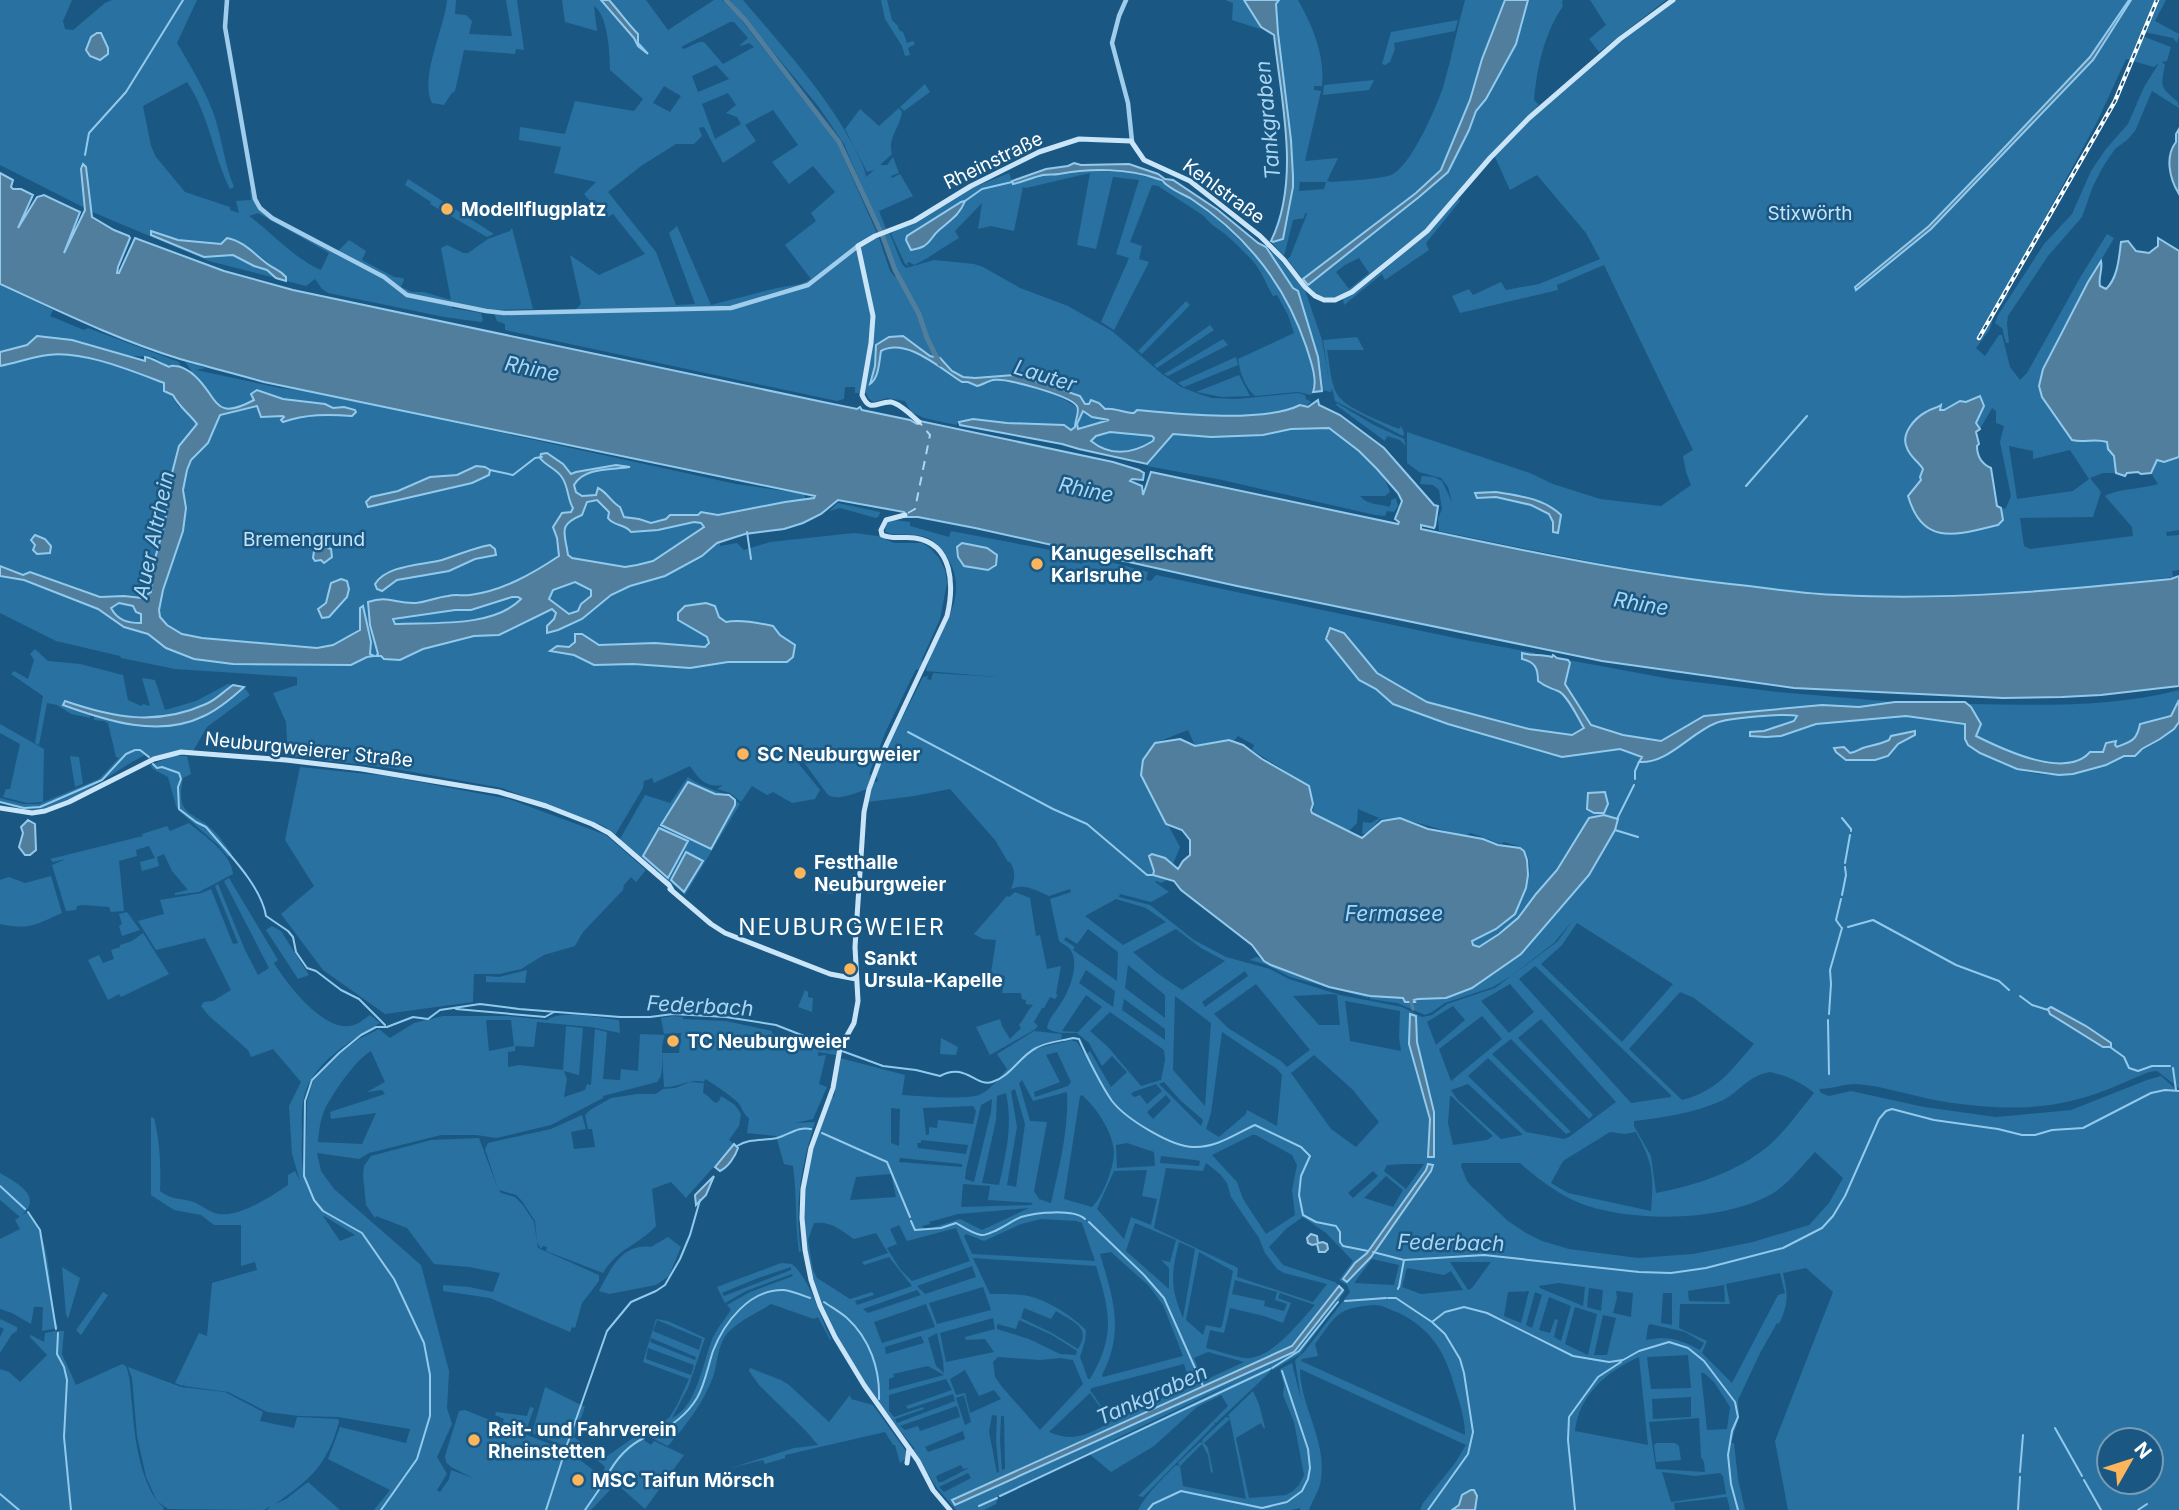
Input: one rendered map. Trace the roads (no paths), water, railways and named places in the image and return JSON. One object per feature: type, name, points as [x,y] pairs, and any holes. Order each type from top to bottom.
[{"type":"main road","name":"Kehlstraße","points":[[1132,141],[1144,160],[1190,181],[1267,242],[1315,296],[1330,301],[1348,296],[1427,231],[1529,118],[1620,39],[1673,0]]},
{"type":"main road","name":"Rheinstraße","points":[[858,246],[886,231],[914,221],[971,187],[1049,149],[1079,139],[1132,141]]},
{"type":"main road","points":[[858,246],[873,316],[862,394],[865,401],[871,405],[887,402],[895,404],[919,422]]},
{"type":"main road","points":[[905,515],[886,520],[881,530],[882,535],[890,538],[914,537],[932,544],[945,559],[952,584],[947,616],[882,754],[867,795],[855,947],[858,1001],[854,1023],[840,1050],[833,1088],[816,1132],[805,1175],[802,1219],[806,1257],[815,1293],[835,1337],[864,1385],[952,1510]]},
{"type":"main road","name":"Neuburgweierer Straße","points":[[0,808],[32,813],[45,811],[154,759],[174,753],[195,752],[384,771],[499,792],[592,824],[617,839],[711,925],[725,933],[830,974],[856,979]]},
{"type":"main road","points":[[907,1463],[909,1448]]},
{"type":"street","points":[[227,0],[225,27],[256,199],[260,208],[272,218],[384,277],[407,295],[504,313],[647,308],[724,309],[808,285],[858,246]]},
{"type":"street","points":[[1126,0],[1112,43],[1126,91],[1132,141]]},
{"type":"water","points":[[601,0],[609,0],[613,4],[638,34],[638,43],[648,54],[638,46]]},
{"type":"water","points":[[1244,0],[1279,0],[1276,4],[1278,33],[1291,140],[1293,187],[1283,239],[1273,242],[1271,241],[1285,192],[1287,166],[1284,113],[1274,35],[1261,27]]},
{"type":"water","points":[[1505,0],[1528,0],[1516,44],[1486,99],[1476,111],[1448,172],[1308,285],[1303,279],[1416,193],[1441,170],[1470,100],[1482,59]]},
{"type":"water","points":[[2129,0],[2093,60],[1931,229],[1856,290],[1855,287],[1929,226],[2090,57]]},
{"type":"water","points":[[101,33],[108,48],[108,54],[100,60],[90,56],[86,50],[91,37]]},
{"type":"water","points":[[2179,129],[2179,194],[2169,160]]},
{"type":"water","points":[[1074,163],[1129,164],[1173,180],[1266,247],[1293,288],[1298,291],[1318,357],[1322,391],[1313,392],[1314,375],[1306,346],[1275,281],[1245,244],[1190,198],[1172,189],[1162,180],[1122,171],[1083,171],[1043,175],[1013,184],[1012,181]]},
{"type":"water","name":"Rhine","points":[[83,164],[86,167],[92,217],[130,238],[117,273],[135,238],[224,271],[293,290],[823,402],[857,409],[860,407],[862,410],[910,420],[917,424],[920,421],[1113,462],[1144,473],[1143,480],[1130,481],[1142,486],[1143,495],[1151,472],[1398,524],[1395,519],[1402,501],[1398,493],[1359,451],[1329,428],[1211,437],[1173,434],[1147,464],[1062,444],[960,425],[959,422],[973,419],[1064,425],[1071,430],[1075,427],[1078,408],[1062,397],[1023,384],[993,380],[977,386],[962,382],[923,356],[902,348],[881,351],[877,374],[870,384],[875,366],[876,345],[889,337],[903,336],[930,356],[940,358],[952,371],[963,377],[1014,375],[1028,377],[1040,383],[1052,382],[1065,391],[1080,396],[1085,404],[1089,404],[1091,400],[1105,409],[1130,413],[1137,410],[1243,416],[1284,411],[1300,405],[1308,407],[1318,400],[1319,405],[1340,415],[1384,448],[1434,505],[1438,506],[1434,528],[1421,525],[1421,529],[1585,562],[1667,576],[1783,590],[1922,597],[2088,587],[2179,576],[2179,686],[2101,695],[2003,698],[1794,688],[1602,661],[1237,586],[975,528],[905,517],[904,512],[838,500],[821,514],[803,523],[784,529],[745,534],[717,543],[702,556],[665,576],[630,586],[611,595],[582,619],[558,630],[547,633],[547,626],[556,613],[552,609],[499,635],[474,636],[423,649],[400,660],[384,659],[376,656],[378,654],[370,625],[368,602],[381,599],[416,603],[451,595],[482,593],[516,581],[559,556],[553,527],[562,513],[571,512],[573,508],[564,480],[542,461],[541,454],[547,453],[563,464],[571,474],[616,465],[630,467],[599,470],[584,475],[574,485],[576,492],[582,496],[596,495],[598,488],[620,507],[624,517],[651,523],[666,519],[670,515],[698,515],[701,512],[718,515],[815,496],[264,382],[180,359],[134,343],[0,284],[0,173],[13,180],[13,189],[21,189],[33,195],[18,228],[37,197],[44,195],[80,212],[64,253],[85,210],[81,169]],"holes":[[[1083,411],[1092,417],[1109,420],[1078,429],[1077,424]],[[1110,432],[1154,438],[1137,449],[1122,452],[1106,450],[1091,441],[1096,436]],[[597,500],[609,512],[610,521],[631,532],[658,530],[694,522],[701,523],[704,527],[653,561],[637,565],[625,567],[572,558],[568,555],[564,530],[569,522],[582,515],[587,502]],[[575,582],[591,590],[591,596],[581,604],[578,611],[569,614],[549,599],[553,590]],[[512,597],[521,599],[495,615],[461,622],[395,624],[393,619],[471,610]]]},
{"type":"water","points":[[965,201],[957,214],[927,244],[911,250],[907,236]]},
{"type":"water","points":[[151,231],[178,240],[221,244],[227,238],[233,240],[281,272],[286,281],[233,255],[204,257],[151,235]]},
{"type":"water","points":[[2158,238],[2179,251],[2179,457],[2164,462],[2157,460],[2151,473],[2127,473],[2125,476],[2116,473],[2114,456],[2108,449],[2107,442],[2072,440],[2042,397],[2039,386],[2043,369],[2101,261],[2100,286],[2106,289],[2119,261],[2121,242],[2128,241],[2136,251],[2149,253],[2158,246]]},
{"type":"water","name":"Auer Altrhein","points":[[37,336],[72,340],[145,361],[145,357],[153,359],[169,367],[180,367],[195,376],[224,408],[231,409],[254,400],[251,394],[257,390],[283,399],[355,410],[352,416],[317,415],[283,422],[283,416],[261,417],[257,406],[220,415],[208,443],[191,460],[187,470],[183,490],[186,508],[183,531],[159,610],[160,617],[167,625],[182,634],[317,648],[333,645],[360,630],[360,608],[363,606],[371,642],[370,654],[374,656],[351,665],[233,664],[194,659],[166,648],[148,634],[124,627],[98,609],[24,580],[0,576],[0,566],[23,575],[30,572],[100,597],[142,598],[151,592],[153,566],[165,522],[171,477],[179,446],[197,424],[173,395],[164,391],[164,383],[91,358],[61,354],[0,366],[0,352],[27,345]],"holes":[[[119,603],[133,606],[136,612],[141,614],[141,623],[124,620],[111,608]]]},
{"type":"water","points":[[1980,396],[1984,406],[1976,423],[1980,429],[1976,432],[1979,444],[1977,450],[1981,460],[1991,468],[1997,506],[2001,508],[2003,520],[1998,525],[1955,534],[1932,530],[1922,523],[1914,512],[1908,496],[1921,480],[1923,469],[1908,451],[1905,437],[1917,418],[1928,411],[1941,405],[1940,410],[1944,410],[1960,401],[1966,402]]},
{"type":"water","points":[[476,466],[490,470],[489,475],[472,483],[368,507],[366,502],[371,497],[398,491],[430,477],[457,475]]},
{"type":"water","points":[[1496,492],[1531,499],[1554,509],[1561,515],[1558,533],[1553,532],[1553,522],[1549,514],[1531,505],[1496,497],[1477,498],[1475,493]]},
{"type":"water","points":[[35,535],[45,539],[51,546],[50,553],[37,554],[33,550],[35,545],[31,540]]},
{"type":"water","points":[[962,543],[987,548],[997,555],[996,565],[988,570],[964,566],[958,557],[957,547]]},
{"type":"water","points":[[490,545],[495,549],[496,555],[475,559],[449,571],[397,580],[382,591],[377,589],[375,584],[396,569],[442,560]]},
{"type":"water","points":[[324,547],[331,549],[332,557],[324,563],[321,560],[315,561],[314,551]]},
{"type":"water","points":[[341,579],[347,581],[347,597],[329,617],[322,618],[318,609],[326,603],[331,583]]},
{"type":"water","points":[[706,603],[715,606],[719,617],[726,622],[743,621],[773,626],[780,635],[795,645],[793,657],[787,662],[728,662],[690,668],[633,664],[594,665],[574,655],[550,651],[557,646],[569,647],[575,642],[575,634],[582,634],[599,645],[655,643],[705,647],[709,643],[707,637],[678,620],[678,613],[685,606]]},
{"type":"water","points":[[1330,628],[1344,633],[1377,673],[1427,702],[1529,729],[1572,735],[1584,728],[1572,708],[1561,693],[1538,681],[1535,666],[1522,659],[1522,653],[1553,655],[1568,660],[1570,663],[1565,684],[1591,725],[1623,735],[1661,741],[1704,716],[1822,705],[1859,707],[1895,702],[1965,702],[1981,724],[1976,736],[2017,754],[2050,763],[2066,763],[2079,760],[2090,752],[2103,752],[2106,743],[2116,741],[2117,747],[2130,741],[2137,734],[2140,724],[2171,716],[2179,700],[2179,722],[2174,729],[2135,756],[2124,756],[2106,765],[2059,775],[2017,769],[1980,753],[1968,745],[1965,739],[1965,724],[1906,716],[1816,724],[1781,736],[1766,737],[1750,736],[1750,732],[1764,731],[1794,721],[1797,716],[1743,718],[1716,723],[1669,753],[1650,761],[1639,762],[1642,757],[1620,749],[1562,757],[1448,724],[1393,704],[1376,689],[1359,680],[1326,639]]},
{"type":"water","points":[[233,685],[244,687],[215,710],[187,722],[169,726],[133,725],[97,717],[63,705],[65,701],[101,712],[135,717],[170,715],[210,702]]},
{"type":"water","points":[[1915,731],[1915,735],[1898,744],[1888,756],[1875,760],[1846,760],[1834,748],[1844,747],[1850,753],[1889,740],[1891,736]]},
{"type":"water","name":"Fermasee","points":[[1180,739],[1195,746],[1229,740],[1243,745],[1309,786],[1312,813],[1362,838],[1382,821],[1400,818],[1428,829],[1520,848],[1527,860],[1526,888],[1515,914],[1496,929],[1472,941],[1473,945],[1479,947],[1518,918],[1557,870],[1589,818],[1604,815],[1618,819],[1615,830],[1589,875],[1521,954],[1472,988],[1446,998],[1405,1002],[1403,998],[1370,996],[1329,987],[1271,965],[1264,961],[1252,945],[1181,890],[1174,881],[1153,875],[1149,856],[1152,854],[1165,858],[1178,869],[1190,855],[1190,840],[1182,830],[1166,824],[1141,775],[1143,760],[1155,743]]},
{"type":"water","points":[[688,782],[715,794],[729,795],[735,800],[735,805],[711,849],[661,825]]},
{"type":"water","points":[[1605,792],[1608,804],[1604,813],[1594,813],[1587,809],[1588,793]]},
{"type":"water","points":[[28,820],[35,824],[36,850],[25,855],[19,847],[23,833],[21,827]]},
{"type":"water","points":[[659,828],[688,841],[668,878],[643,856]]},
{"type":"water","points":[[686,852],[703,861],[684,892],[671,880]]},
{"type":"water","points":[[2051,1007],[2086,1026],[2111,1043],[2111,1047],[2103,1047],[2050,1014],[2048,1009]]},
{"type":"water","points":[[1410,1014],[1416,1016],[1417,1042],[1434,1112],[1434,1157],[1428,1157],[1430,1119],[1409,1044]]},
{"type":"water","points":[[734,1144],[738,1148],[735,1155],[720,1171],[715,1167]]},
{"type":"water","points":[[1428,1164],[1433,1165],[1431,1171],[1371,1257],[1347,1282],[1343,1279],[1367,1253]]},
{"type":"water","points":[[714,1176],[706,1195],[696,1205],[695,1195]]},
{"type":"water","points":[[1311,1234],[1317,1236],[1318,1243],[1327,1244],[1328,1249],[1325,1252],[1319,1252],[1317,1244],[1308,1243],[1307,1238]]},
{"type":"water","points":[[1339,1286],[1343,1290],[1294,1352],[955,1505],[952,1500],[1292,1346]]},
{"type":"water","points":[[1474,1490],[1477,1496],[1475,1510],[1452,1510],[1459,1505],[1462,1495]]},
{"type":"waterway","points":[[85,155],[89,133],[126,92],[183,0]]},
{"type":"waterway","name":"Lauter","points":[[726,0],[745,20],[839,142],[940,364]]},
{"type":"waterway","points":[[965,201],[982,189],[1012,182]]},
{"type":"waterway","points":[[1746,486],[1807,416]]},
{"type":"waterway","points":[[490,470],[513,475],[535,458],[542,457]]},
{"type":"waterway","points":[[747,532],[751,559]]},
{"type":"waterway","points":[[908,732],[1053,809],[1087,824],[1147,875],[1153,875]]},
{"type":"waterway","points":[[0,802],[24,808],[40,807],[102,780],[126,754],[140,750],[149,757]]},
{"type":"waterway","points":[[1635,779],[1639,762]]},
{"type":"waterway","points":[[153,764],[157,768],[179,773],[179,809],[206,827],[242,869],[257,892],[266,916],[293,937],[296,952],[307,968],[359,999],[385,1025]]},
{"type":"waterway","points":[[1617,819],[1634,785]]},
{"type":"waterway","points":[[1842,818],[1851,831]]},
{"type":"waterway","points":[[1615,830],[1638,837]]},
{"type":"waterway","points":[[1845,863],[1850,835]]},
{"type":"waterway","points":[[1842,895],[1845,867]]},
{"type":"waterway","points":[[1841,899],[1836,920],[1841,927]]},
{"type":"waterway","points":[[1848,927],[1873,920],[1956,965],[1999,981],[2009,990]]},
{"type":"waterway","points":[[1829,1014],[1830,970],[1842,928]]},
{"type":"waterway","points":[[2020,996],[2032,1005],[2048,1010]]},
{"type":"waterway","name":"Tankgraben","points":[[1411,1002],[1413,1009]]},
{"type":"waterway","name":"Federbach","points":[[381,1510],[417,1459],[430,1416],[430,1375],[424,1343],[394,1279],[362,1233],[323,1211],[314,1200],[304,1176],[305,1101],[312,1080],[339,1053],[376,1027],[387,1027],[413,1017],[428,1019],[440,1010],[480,1004],[620,1017],[673,1014],[726,1017],[776,1025],[837,1049]]},
{"type":"waterway","points":[[456,1009],[545,1017],[554,1012]]},
{"type":"waterway","points":[[1828,1020],[1829,1074]]},
{"type":"waterway","name":"Federbach","points":[[842,1051],[883,1066],[940,1076],[957,1072],[986,1083],[1004,1076],[1040,1046],[1079,1039],[1112,1101],[1128,1116],[1163,1138],[1186,1146],[1203,1146],[1219,1142],[1255,1125],[1301,1147],[1310,1156],[1301,1176],[1299,1195],[1303,1215],[1316,1222],[1336,1226],[1343,1246],[1368,1251]]},
{"type":"waterway","points":[[2110,1047],[2124,1057],[2129,1068],[2138,1071],[2152,1066],[2170,1066]]},
{"type":"waterway","points":[[2173,1068],[2176,1090]]},
{"type":"waterway","name":"Federbach","points":[[1373,1252],[1404,1260],[1484,1255],[1639,1272],[1671,1273],[1706,1268],[1783,1248],[1822,1228],[1845,1196],[1879,1119],[1886,1111],[1892,1109],[1934,1120],[2035,1135],[2052,1130],[2083,1128],[2151,1093],[2179,1091]]},
{"type":"waterway","points":[[737,1146],[811,1129]]},
{"type":"waterway","points":[[822,1133],[887,1162],[910,1217]]},
{"type":"waterway","points":[[0,1186],[25,1209]]},
{"type":"waterway","points":[[567,1445],[607,1331],[631,1302],[665,1285],[690,1235],[700,1200]]},
{"type":"waterway","points":[[28,1212],[40,1230],[56,1329]]},
{"type":"waterway","points":[[911,1221],[915,1230],[941,1228],[956,1223],[971,1232],[985,1235],[1021,1217],[1036,1214],[1064,1213],[1085,1219]]},
{"type":"waterway","points":[[1089,1222],[1164,1298],[1203,1386]]},
{"type":"waterway","points":[[1399,1287],[1404,1260]]},
{"type":"waterway","points":[[652,1435],[678,1420],[693,1404],[702,1387],[718,1340],[731,1319],[749,1301],[771,1291],[784,1290],[810,1298]]},
{"type":"waterway","points":[[1345,1301],[1386,1298]]},
{"type":"waterway","points":[[1388,1298],[1396,1298],[1445,1334],[1460,1359],[1464,1373],[1473,1432],[1468,1454],[1428,1510]]},
{"type":"waterway","points":[[824,1302],[847,1318],[862,1335],[872,1355],[878,1377],[879,1399]]},
{"type":"waterway","points":[[1272,1368],[1299,1351],[1338,1302]]},
{"type":"waterway","points":[[1432,1322],[1445,1312],[1464,1307],[1487,1313],[1573,1356],[1609,1362],[1623,1360],[1639,1351],[1669,1342],[1688,1348],[1704,1361],[1735,1402],[1738,1417],[1732,1431],[1728,1455],[1731,1484],[1738,1510]]},
{"type":"waterway","points":[[58,1333],[57,1354],[67,1380],[64,1437],[71,1510]]},
{"type":"waterway","points":[[1575,1510],[1568,1440],[1569,1417],[1598,1377],[1621,1362]]},
{"type":"waterway","points":[[1000,1496],[1270,1369]]},
{"type":"waterway","points":[[1148,1510],[1153,1504],[1181,1491],[1262,1508],[1287,1502],[1302,1491],[1310,1468],[1308,1449],[1282,1371]]},
{"type":"waterway","points":[[2055,1428],[2082,1476]]},
{"type":"waterway","points":[[2020,1472],[2023,1435]]},
{"type":"waterway","points":[[607,1476],[622,1454],[644,1438]]},
{"type":"waterway","points":[[546,1510],[565,1451]]},
{"type":"waterway","points":[[2018,1510],[2020,1477]]},
{"type":"waterway","points":[[2084,1480],[2101,1510]]},
{"type":"waterway","points":[[585,1510],[605,1481]]},
{"type":"waterway","points":[[0,1494],[19,1510]]},
{"type":"waterway","points":[[979,1506],[997,1498]]},
{"type":"waterway","points":[[2138,1510],[2147,1504]]},
{"type":"railway","points":[[1979,338],[2115,101],[2157,0]]},
{"type":"place","name":"Modellflugplatz","points":[[447,209]]},
{"type":"place","name":"Kanugesellschaft Karlsruhe","points":[[1037,564]]},
{"type":"place","name":"SC Neuburgweier","points":[[743,754]]},
{"type":"place","name":"Festhalle Neuburgweier","points":[[800,873]]},
{"type":"place","name":"Sankt Ursula-Kapelle","points":[[850,969]]},
{"type":"place","name":"TC Neuburgweier","points":[[673,1041]]},
{"type":"place","name":"Reit- und Fahrverein Rheinstetten","points":[[474,1440]]},
{"type":"place","name":"MSC Taifun Mörsch","points":[[578,1480]]},
{"type":"district","name":"NEUBURGWEIER","points":[[842,927]]},
{"type":"park label","name":"Stixwörth","points":[[1810,213]]},
{"type":"park label","name":"Bremengrund","points":[[304,539]]}]
